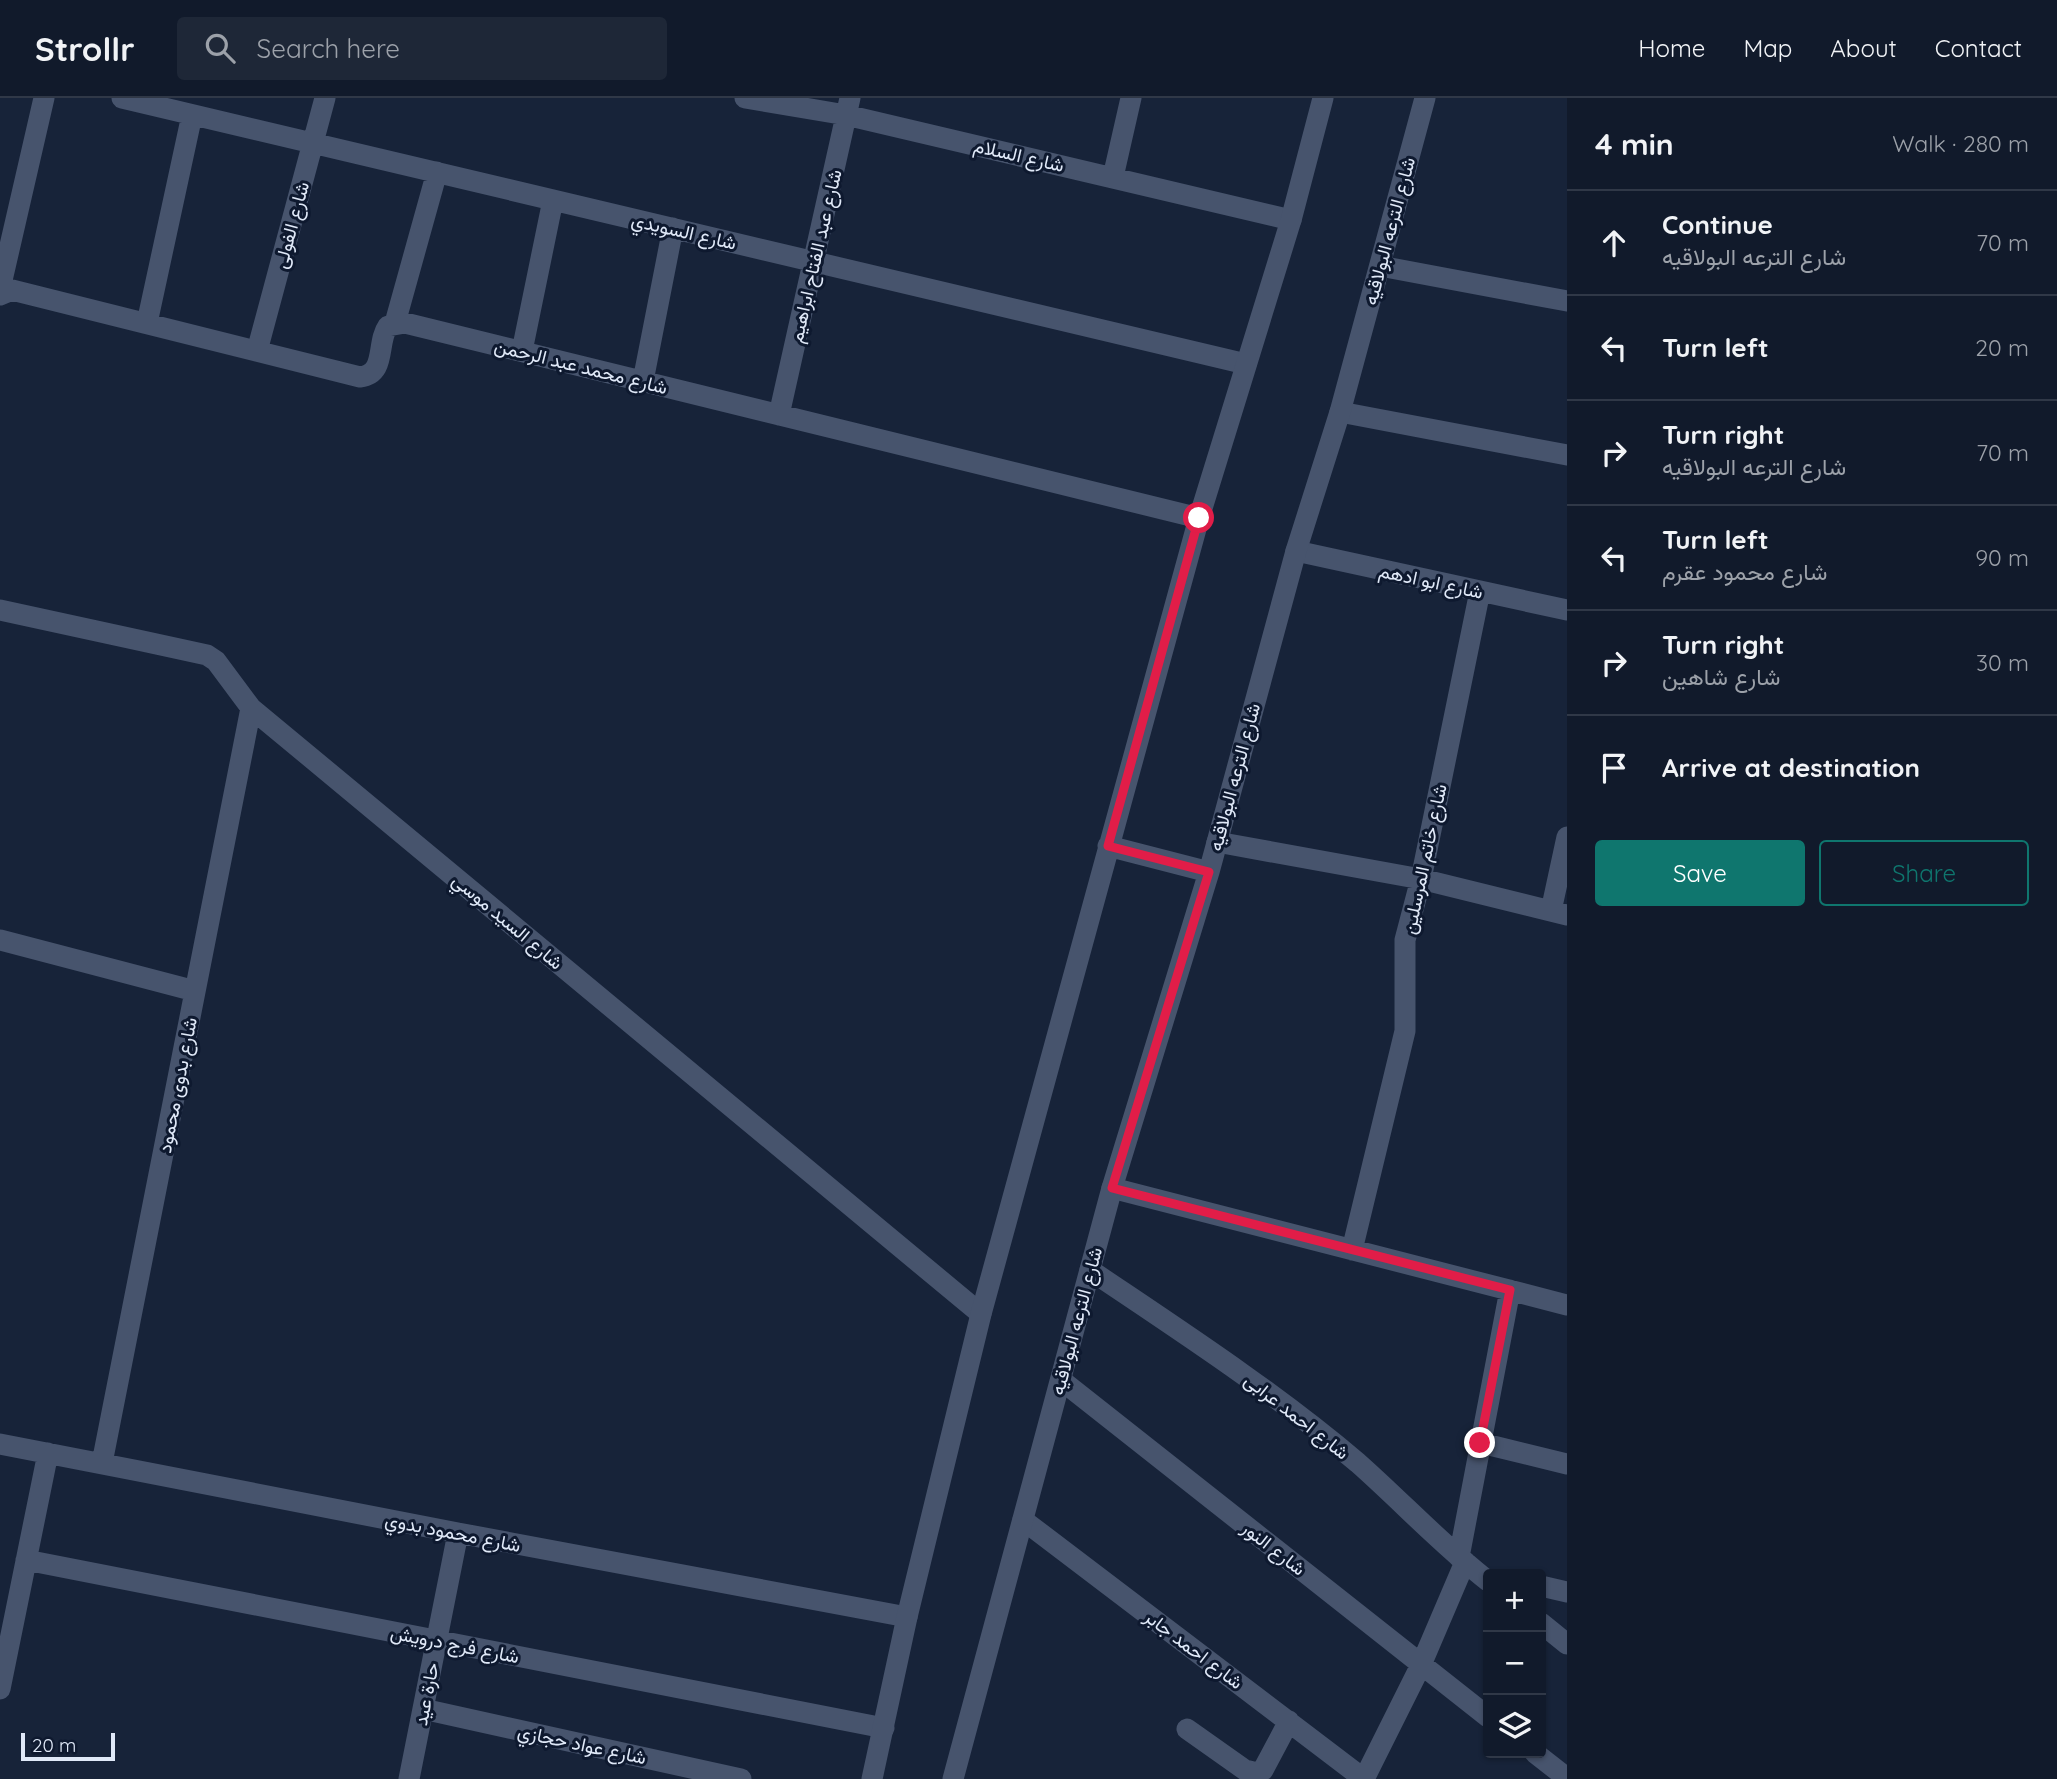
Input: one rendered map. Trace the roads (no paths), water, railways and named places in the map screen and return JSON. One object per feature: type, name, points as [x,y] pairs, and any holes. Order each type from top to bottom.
[{"type":"street","points":[[0,289],[44,98]]},
{"type":"street","name":"شارع السويدي","points":[[122,98],[1246,365]]},
{"type":"street","name":"شارع الفولى","points":[[257,351],[325,98]]},
{"type":"street","name":"شارع السلام","points":[[745,98],[848,107],[1291,220]]},
{"type":"street","points":[[1114,177],[1131,98]]},
{"type":"street","points":[[872,1779],[907,1617],[981,1314],[1199,518],[1291,220],[1323,98]]},
{"type":"street","name":"شارع الترعه البولاقيه","points":[[953,1779],[1112,1188],[1209,872],[1296,551],[1340,412],[1425,98]]},
{"type":"street","name":"شارع عبد الفتاح ابراهيم","points":[[779,415],[848,107]]},
{"type":"street","points":[[147,323],[192,115]]},
{"type":"street","points":[[0,295],[12,290],[360,377],[370,376],[379,364],[383,332],[395,323],[437,172]]},
{"type":"street","points":[[522,351],[553,200]]},
{"type":"street","points":[[643,381],[673,228]]},
{"type":"street","points":[[1380,266],[1567,301]]},
{"type":"street","name":"شارع محمد عبد الرحمن","points":[[395,323],[405,323],[522,351],[1199,518]]},
{"type":"street","points":[[1340,412],[1567,456]]},
{"type":"street","name":"شارع ابو ادهم","points":[[1296,551],[1567,610]]},
{"type":"street","name":"شارع خاتم المرسلين","points":[[1352,1250],[1405,1031],[1405,940],[1480,591]]},
{"type":"street","name":"شارع السيد موسي","points":[[0,610],[207,655],[216,661],[251,708],[981,1314]]},
{"type":"street","name":"شارع بدوى محمود","points":[[102,1463],[251,708]]},
{"type":"street","points":[[1217,842],[1420,879],[1559,913],[1567,837]]},
{"type":"street","points":[[1108,846],[1209,872]]},
{"type":"street","points":[[0,940],[195,991]]},
{"type":"street","points":[[1112,1188],[1567,1305]]},
{"type":"street","name":"شارع احمد عرابى","points":[[1090,1270],[1250,1377],[1358,1464],[1475,1569]]},
{"type":"street","points":[[1364,1779],[1421,1665],[1475,1569],[1480,1443],[1510,1290]]},
{"type":"street","name":"شارع النور","points":[[1061,1380],[1483,1713]]},
{"type":"street","points":[[1480,1443],[1567,1464]]},
{"type":"street","name":"شارع محمود بدوي","points":[[0,1444],[907,1617]]},
{"type":"street","points":[[0,1689],[48,1453]]},
{"type":"street","name":"شارع احمد جابر","points":[[1023,1520],[1364,1779]]},
{"type":"street","name":"حارة عيد","points":[[410,1776],[458,1533]]},
{"type":"street","name":"شارع فرج درويش","points":[[26,1560],[884,1728]]},
{"type":"street","points":[[1546,1587],[1567,1592]]},
{"type":"street","points":[[1546,1627],[1567,1644]]},
{"type":"street","name":"شارع عواد حجازي","points":[[423,1709],[741,1779]]},
{"type":"street","points":[[1187,1729],[1245,1770],[1257,1773],[1263,1770],[1289,1721]]},
{"type":"street","points":[[1541,1758],[1567,1778]]}]
